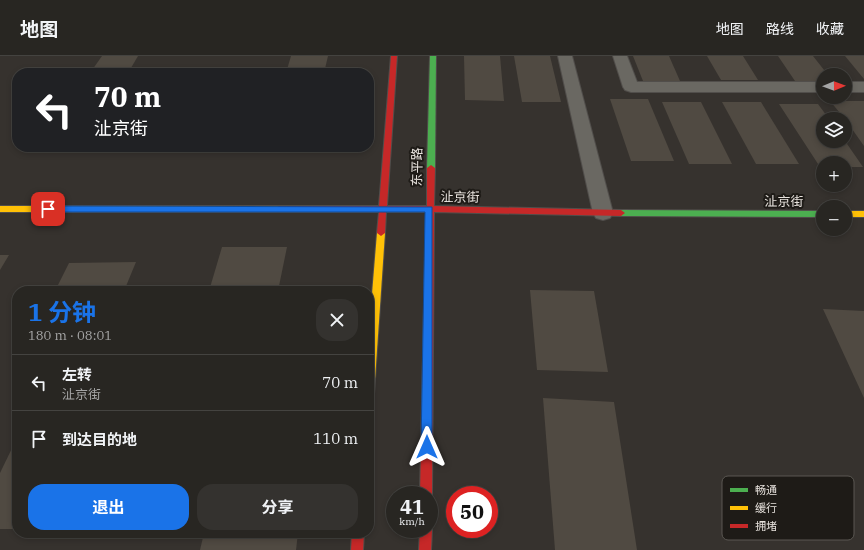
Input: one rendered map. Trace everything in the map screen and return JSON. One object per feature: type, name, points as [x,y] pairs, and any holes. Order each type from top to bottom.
[{"type":"main road","points":[[374,333],[394,56]]},
{"type":"main road","name":"东平路","points":[[426,486],[429,210],[433,56]]},
{"type":"main road","name":"沚京街","points":[[0,209],[429,210],[603,213],[816,214]]},
{"type":"main road","points":[[852,214],[864,214]]},
{"type":"main road","points":[[357,550],[358,538]]},
{"type":"main road","points":[[426,538],[426,550]]},
{"type":"street","points":[[565,56],[603,213]]},
{"type":"street","points":[[620,56],[631,87],[816,87]]},
{"type":"street","points":[[852,87],[864,87]]},
{"type":"building","points":[[102,56],[138,56],[131,68],[94,68]]},
{"type":"building","points":[[291,56],[328,56],[325,68],[287,68]]},
{"type":"building","points":[[464,56],[500,56],[504,101],[465,100]]},
{"type":"building","points":[[514,56],[550,56],[561,102],[522,102]]},
{"type":"building","points":[[633,56],[669,56],[680,81],[643,81]]},
{"type":"building","points":[[707,56],[743,56],[758,80],[721,80]]},
{"type":"building","points":[[778,56],[813,56],[822,68],[816,68],[816,81],[795,81]]},
{"type":"building","points":[[845,56],[864,56],[864,79]]},
{"type":"building","points":[[610,99],[648,99],[674,161],[631,161]]},
{"type":"building","points":[[852,101],[864,101],[864,146],[852,129],[852,112],[839,112],[832,104],[852,104]]},
{"type":"building","points":[[662,102],[701,102],[732,164],[689,164]]},
{"type":"building","points":[[722,102],[761,102],[799,164],[756,164]]},
{"type":"building","points":[[779,104],[818,104],[824,112],[816,112],[816,148],[850,148],[863,167],[852,167],[852,156],[816,156],[816,161]]},
{"type":"building","points":[[222,247],[287,247],[279,286],[210,286]]},
{"type":"building","points":[[0,255],[9,255],[0,270]]},
{"type":"building","points":[[136,262],[126,286],[58,286],[69,263]]},
{"type":"building","points":[[530,290],[594,291],[608,372],[537,370]]},
{"type":"building","points":[[823,309],[864,311],[864,398]]},
{"type":"building","points":[[543,398],[614,402],[637,550],[555,550]]},
{"type":"building","points":[[12,448],[12,529],[0,529],[0,473]]},
{"type":"building","points":[[203,538],[297,538],[296,550],[200,550]]},
{"type":"traffic: fast","points":[[431,168],[433,56]]},
{"type":"traffic: fast","points":[[621,213],[816,214]]},
{"type":"traffic: slow","points":[[0,209],[279,209]]},
{"type":"traffic: slow","points":[[852,214],[864,214]]},
{"type":"traffic: slow","points":[[374,327],[381,233]]},
{"type":"traffic: jam","points":[[381,233],[394,56]]},
{"type":"traffic: jam","points":[[426,486],[431,168]]},
{"type":"traffic: jam","points":[[279,209],[429,209],[621,213]]},
{"type":"traffic: jam","points":[[357,550],[358,538]]},
{"type":"traffic: jam","points":[[425,550],[426,538]]},
{"type":"route","points":[[48,209],[429,210],[427,447]]}]
